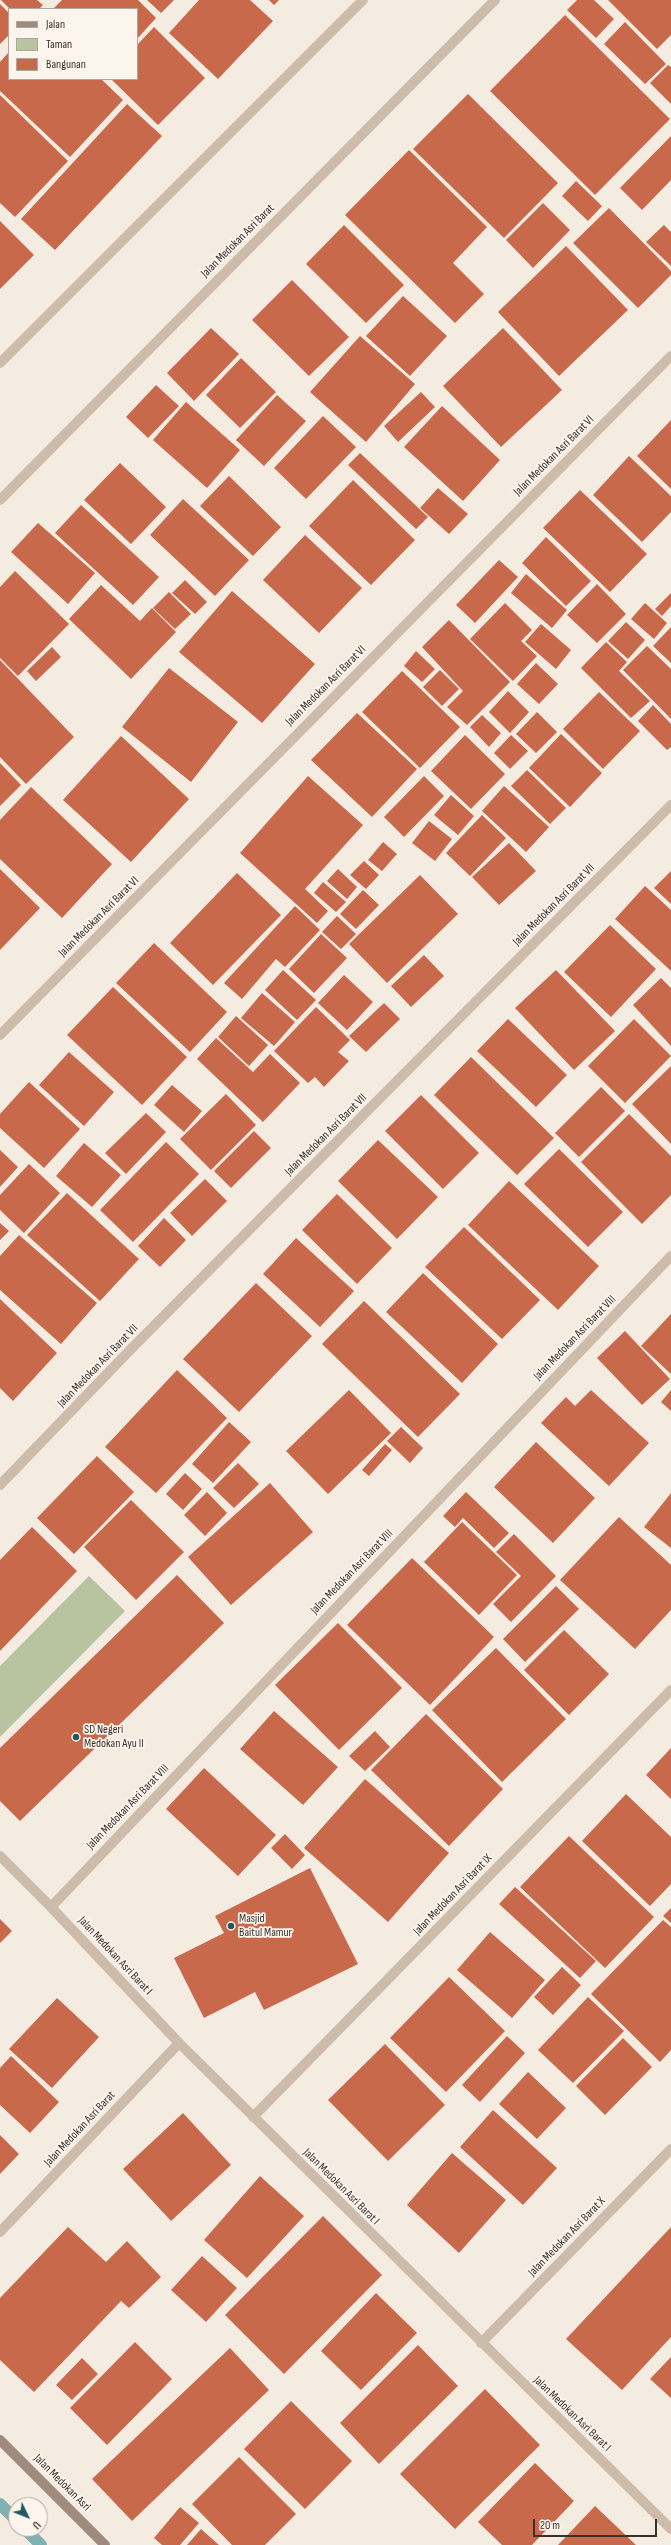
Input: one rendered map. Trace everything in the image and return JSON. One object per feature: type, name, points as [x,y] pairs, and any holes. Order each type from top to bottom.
[{"type":"street","points":[[0,363],[363,0]]},
{"type":"street","name":"Jalan Medokan Asri Barat","points":[[0,500],[495,0]]},
{"type":"street","name":"Jalan Medokan Asri Barat VI","points":[[0,1036],[671,356]]},
{"type":"street","name":"Jalan Medokan Asri Barat VII","points":[[0,1485],[133,1347],[671,805]]},
{"type":"street","name":"Jalan Medokan Asri Barat VIII","points":[[51,1907],[671,1256]]},
{"type":"street","name":"Jalan Medokan Asri Barat IX","points":[[253,2117],[671,1690]]},
{"type":"street","name":"Jalan Medokan Asri Barat I","points":[[0,1856],[51,1907],[179,2044],[671,2529]]},
{"type":"street","name":"Jalan Medokan Asri Barat","points":[[0,2232],[179,2044]]},
{"type":"street","name":"Jalan Medokan Asri Barat X","points":[[481,2343],[671,2148]]},
{"type":"street","name":"Jalan Medokan Asri","points":[[0,2440],[105,2545]]},
{"type":"green space","points":[[89,1576],[125,1611],[0,1737],[0,1666]]},
{"type":"building","points":[[1,0],[37,0],[43,5],[40,8],[9,8]]},
{"type":"building","points":[[62,0],[138,0],[156,18],[138,38],[138,8],[54,8]]},
{"type":"building","points":[[147,0],[174,0],[161,13]]},
{"type":"building","points":[[199,0],[250,0],[273,21],[218,79],[169,33]]},
{"type":"building","points":[[269,0],[279,0],[274,5]]},
{"type":"building","points":[[577,0],[594,0],[614,19],[596,38],[567,10]]},
{"type":"building","points":[[608,0],[671,0],[671,35],[657,49]]},
{"type":"building","points":[[0,4],[8,12],[8,36],[0,44]]},
{"type":"building","points":[[565,15],[670,119],[595,195],[490,91]]},
{"type":"building","points":[[625,22],[666,64],[645,84],[604,44]]},
{"type":"building","points":[[154,27],[205,78],[158,125],[112,80],[138,80],[138,44]]},
{"type":"building","points":[[8,53],[8,80],[102,80],[123,100],[70,157],[0,91],[0,62]]},
{"type":"building","points":[[668,65],[671,67],[671,104],[650,83]]},
{"type":"building","points":[[468,94],[558,183],[504,238],[413,149]]},
{"type":"building","points":[[0,95],[68,161],[15,217],[0,203]]},
{"type":"building","points":[[127,104],[162,136],[55,250],[21,219]]},
{"type":"building","points":[[671,136],[671,180],[642,210],[620,188]]},
{"type":"building","points":[[409,150],[487,227],[453,263],[484,294],[455,323],[345,215]]},
{"type":"building","points":[[576,181],[602,206],[588,221],[562,196]]},
{"type":"building","points":[[543,203],[570,230],[533,268],[506,240]]},
{"type":"building","points":[[609,208],[671,271],[671,275],[638,308],[573,243]]},
{"type":"building","points":[[0,221],[34,255],[0,289]]},
{"type":"building","points":[[344,225],[404,285],[366,323],[306,264]]},
{"type":"building","points":[[664,225],[671,232],[671,266],[646,242]]},
{"type":"building","points":[[566,246],[628,310],[559,376],[498,312]]},
{"type":"building","points":[[292,280],[349,337],[309,376],[252,320]]},
{"type":"building","points":[[403,296],[447,336],[410,376],[366,336]]},
{"type":"building","points":[[211,328],[239,354],[194,401],[167,373]]},
{"type":"building","points":[[503,328],[562,390],[501,447],[443,386]]},
{"type":"building","points":[[360,336],[415,384],[366,442],[310,392]]},
{"type":"building","points":[[241,358],[276,392],[240,428],[206,395]]},
{"type":"building","points":[[156,385],[179,406],[148,438],[126,417]]},
{"type":"building","points":[[421,392],[435,407],[398,442],[384,426]]},
{"type":"building","points":[[277,395],[306,421],[264,466],[236,440]]},
{"type":"building","points":[[186,402],[240,450],[207,488],[153,440]]},
{"type":"building","points":[[442,406],[500,460],[463,501],[404,447]]},
{"type":"building","points":[[323,416],[356,447],[306,499],[274,468]]},
{"type":"building","points":[[671,420],[671,489],[637,456]]},
{"type":"building","points":[[360,453],[428,517],[416,529],[348,465]]},
{"type":"building","points":[[629,456],[671,496],[671,512],[642,542],[593,495]]},
{"type":"building","points":[[120,463],[166,507],[131,544],[84,500]]},
{"type":"building","points":[[229,476],[281,527],[253,556],[200,506]]},
{"type":"building","points":[[353,480],[415,540],[371,585],[309,526]]},
{"type":"building","points":[[438,488],[468,514],[449,534],[420,508]]},
{"type":"building","points":[[580,490],[647,554],[610,592],[543,528]]},
{"type":"building","points":[[183,499],[249,560],[215,596],[150,535]]},
{"type":"building","points":[[81,505],[159,577],[133,605],[55,533]]},
{"type":"building","points":[[38,523],[95,573],[68,604],[11,552]]},
{"type":"building","points":[[305,535],[362,588],[319,633],[263,580]]},
{"type":"building","points":[[546,537],[591,581],[566,606],[522,563]]},
{"type":"building","points":[[499,560],[518,577],[475,623],[456,605]]},
{"type":"building","points":[[15,571],[69,624],[18,676],[0,658],[0,587]]},
{"type":"building","points":[[526,574],[567,610],[552,628],[511,593]]},
{"type":"building","points":[[185,580],[207,602],[195,614],[172,593]]},
{"type":"building","points":[[597,584],[626,614],[597,643],[567,615]]},
{"type":"building","points":[[101,585],[140,621],[152,608],[176,632],[131,679],[69,619]]},
{"type":"building","points":[[232,591],[315,664],[262,723],[179,652]]},
{"type":"building","points":[[169,592],[191,614],[175,629],[153,608]]},
{"type":"building","points":[[671,593],[671,606],[662,616],[655,609]]},
{"type":"building","points":[[505,603],[532,630],[521,641],[537,656],[513,681],[470,639]]},
{"type":"building","points":[[645,603],[667,623],[654,639],[631,619]]},
{"type":"building","points":[[449,620],[510,682],[467,725],[447,707],[463,691],[422,647]]},
{"type":"building","points":[[626,622],[645,640],[628,659],[608,641]]},
{"type":"building","points":[[541,624],[571,650],[556,669],[525,642]]},
{"type":"building","points":[[671,627],[671,663],[653,646]]},
{"type":"building","points":[[606,642],[627,662],[619,671],[650,701],[631,718],[581,668]]},
{"type":"building","points":[[647,646],[671,669],[671,719],[623,670]]},
{"type":"building","points":[[52,647],[61,657],[36,681],[27,671]]},
{"type":"building","points":[[416,651],[435,669],[422,682],[404,666]]},
{"type":"building","points":[[0,660],[74,737],[26,784],[0,757]]},
{"type":"building","points":[[536,663],[558,684],[539,704],[517,684]]},
{"type":"building","points":[[169,668],[238,722],[191,782],[122,727]]},
{"type":"building","points":[[440,670],[459,689],[442,706],[423,687]]},
{"type":"building","points":[[402,671],[460,727],[420,768],[362,712]]},
{"type":"building","points":[[508,691],[529,712],[510,733],[489,712]]},
{"type":"building","points":[[599,692],[640,731],[603,769],[563,729]]},
{"type":"building","points":[[653,705],[671,724],[671,747],[667,750],[638,721]]},
{"type":"building","points":[[537,712],[557,732],[536,753],[516,734]]},
{"type":"building","points":[[357,713],[417,769],[372,817],[311,760]]},
{"type":"building","points":[[482,715],[501,733],[489,747],[470,727]]},
{"type":"building","points":[[561,734],[602,773],[570,807],[529,768]]},
{"type":"building","points":[[465,735],[505,774],[471,809],[431,771]]},
{"type":"building","points":[[511,735],[528,751],[510,769],[494,753]]},
{"type":"building","points":[[121,736],[189,799],[131,862],[63,800]]},
{"type":"building","points":[[0,763],[21,785],[0,806]]},
{"type":"building","points":[[527,770],[566,808],[550,824],[511,786]]},
{"type":"building","points":[[308,776],[363,825],[305,889],[328,911],[317,923],[240,853]]},
{"type":"building","points":[[424,776],[444,796],[404,837],[384,817]]},
{"type":"building","points":[[504,786],[549,827],[526,852],[482,811]]},
{"type":"building","points":[[31,787],[112,864],[62,918],[0,859],[0,820]]},
{"type":"building","points":[[451,795],[474,816],[458,835],[434,815]]},
{"type":"building","points":[[482,815],[506,838],[470,876],[446,853]]},
{"type":"building","points":[[429,821],[452,839],[435,861],[412,843]]},
{"type":"building","points":[[383,842],[397,854],[382,871],[368,860]]},
{"type":"building","points":[[509,843],[536,871],[499,905],[472,877]]},
{"type":"building","points":[[364,861],[379,875],[366,889],[350,875]]},
{"type":"building","points":[[0,869],[40,908],[0,950]]},
{"type":"building","points":[[338,869],[357,887],[347,899],[327,881]]},
{"type":"building","points":[[671,871],[671,904],[654,888]]},
{"type":"building","points":[[237,873],[281,915],[213,985],[170,943]]},
{"type":"building","points":[[420,875],[458,914],[387,983],[349,944]]},
{"type":"building","points":[[323,882],[346,902],[336,912],[314,893]]},
{"type":"building","points":[[645,886],[671,910],[671,971],[615,919]]},
{"type":"building","points":[[363,890],[379,905],[356,929],[340,914]]},
{"type":"building","points":[[295,906],[320,930],[285,967],[276,959],[242,999],[224,983]]},
{"type":"building","points":[[337,916],[356,934],[341,949],[322,932]]},
{"type":"building","points":[[610,925],[656,969],[611,1017],[564,972]]},
{"type":"building","points":[[321,934],[347,958],[314,993],[289,969]]},
{"type":"building","points":[[154,943],[227,1012],[190,1052],[116,983]]},
{"type":"building","points":[[424,955],[444,976],[411,1007],[391,986]]},
{"type":"building","points":[[283,970],[316,1000],[297,1020],[265,990]]},
{"type":"building","points":[[556,970],[615,1031],[574,1070],[515,1008]]},
{"type":"building","points":[[344,975],[373,1002],[347,1030],[318,1003]]},
{"type":"building","points":[[661,978],[671,988],[671,1046],[633,1005]]},
{"type":"building","points":[[113,987],[187,1057],[142,1105],[67,1035]]},
{"type":"building","points":[[262,993],[295,1022],[274,1046],[241,1018]]},
{"type":"building","points":[[384,1003],[400,1019],[366,1052],[349,1036]]},
{"type":"building","points":[[316,1007],[350,1040],[338,1052],[349,1061],[324,1087],[315,1077],[308,1083],[274,1051]]},
{"type":"building","points":[[236,1016],[268,1045],[249,1066],[218,1037]]},
{"type":"building","points":[[508,1019],[567,1075],[536,1107],[477,1051]]},
{"type":"building","points":[[634,1019],[671,1056],[625,1103],[588,1066]]},
{"type":"building","points":[[216,1038],[253,1072],[270,1054],[300,1083],[263,1122],[197,1059]]},
{"type":"building","points":[[69,1052],[114,1092],[84,1126],[39,1085]]},
{"type":"building","points":[[471,1057],[554,1138],[517,1175],[434,1095]]},
{"type":"building","points":[[671,1066],[671,1144],[632,1104]]},
{"type":"building","points":[[29,1082],[80,1129],[44,1168],[0,1128],[0,1114]]},
{"type":"building","points":[[172,1085],[202,1111],[184,1132],[154,1105]]},
{"type":"building","points":[[601,1087],[625,1111],[579,1157],[555,1133]]},
{"type":"building","points":[[226,1094],[256,1125],[211,1170],[180,1139]]},
{"type":"building","points":[[421,1095],[479,1153],[443,1189],[385,1131]]},
{"type":"building","points":[[146,1113],[166,1132],[126,1174],[105,1153]]},
{"type":"building","points":[[629,1114],[671,1156],[671,1195],[642,1224],[581,1162]]},
{"type":"building","points":[[254,1131],[271,1148],[231,1188],[214,1171]]},
{"type":"building","points":[[378,1140],[438,1197],[397,1239],[338,1181]]},
{"type":"building","points":[[166,1142],[199,1174],[133,1242],[100,1210]]},
{"type":"building","points":[[84,1143],[121,1175],[92,1207],[56,1176]]},
{"type":"building","points":[[559,1149],[623,1212],[588,1247],[524,1184]]},
{"type":"building","points":[[0,1150],[18,1167],[0,1187]]},
{"type":"building","points":[[29,1164],[60,1193],[24,1233],[0,1210],[0,1195]]},
{"type":"building","points":[[205,1179],[227,1201],[192,1236],[170,1213]]},
{"type":"building","points":[[509,1181],[599,1266],[558,1310],[468,1225]]},
{"type":"building","points":[[67,1193],[139,1259],[100,1301],[27,1235]]},
{"type":"building","points":[[337,1194],[392,1248],[357,1284],[302,1230]]},
{"type":"building","points":[[164,1218],[186,1240],[160,1267],[138,1246]]},
{"type":"building","points":[[0,1223],[9,1231],[0,1240]]},
{"type":"building","points":[[464,1227],[540,1300],[502,1339],[425,1267]]},
{"type":"building","points":[[19,1235],[97,1303],[61,1344],[0,1290],[0,1256]]},
{"type":"building","points":[[296,1238],[354,1291],[320,1327],[263,1274]]},
{"type":"building","points":[[423,1273],[498,1344],[462,1383],[386,1312]]},
{"type":"building","points":[[256,1283],[312,1336],[239,1412],[183,1359]]},
{"type":"building","points":[[0,1299],[57,1353],[13,1401],[0,1388]]},
{"type":"building","points":[[364,1301],[460,1394],[418,1437],[322,1344]]},
{"type":"building","points":[[671,1314],[671,1374],[641,1346]]},
{"type":"building","points":[[625,1331],[670,1379],[642,1405],[597,1358]]},
{"type":"building","points":[[177,1370],[227,1418],[156,1493],[105,1447]]},
{"type":"building","points":[[349,1390],[391,1433],[328,1494],[286,1451]]},
{"type":"building","points":[[591,1390],[649,1443],[609,1486],[541,1423],[566,1397],[575,1406]]},
{"type":"building","points":[[671,1390],[671,1411],[661,1402]]},
{"type":"building","points":[[229,1422],[251,1442],[213,1483],[192,1464]]},
{"type":"building","points":[[401,1427],[423,1448],[410,1463],[387,1441]]},
{"type":"building","points":[[536,1442],[595,1498],[553,1543],[494,1487]]},
{"type":"building","points":[[385,1444],[392,1450],[369,1476],[362,1470]]},
{"type":"building","points":[[97,1456],[134,1492],[74,1554],[37,1518]]},
{"type":"building","points":[[238,1463],[259,1484],[234,1508],[213,1488]]},
{"type":"building","points":[[185,1473],[202,1489],[183,1510],[166,1494]]},
{"type":"building","points":[[270,1483],[313,1532],[231,1605],[188,1557]]},
{"type":"building","points":[[207,1492],[227,1513],[205,1536],[184,1515]]},
{"type":"building","points":[[466,1492],[509,1533],[494,1548],[463,1518],[455,1527],[443,1516]]},
{"type":"building","points":[[671,1493],[671,1548],[644,1527]]},
{"type":"building","points":[[131,1500],[184,1552],[136,1600],[84,1547]]},
{"type":"building","points":[[619,1517],[671,1565],[671,1610],[635,1649],[560,1580]]},
{"type":"building","points":[[462,1522],[517,1575],[479,1615],[424,1562]]},
{"type":"building","points":[[32,1527],[77,1571],[0,1651],[0,1560]]},
{"type":"building","points":[[514,1534],[556,1576],[511,1622],[493,1604],[521,1576],[496,1552]]},
{"type":"building","points":[[412,1558],[494,1637],[430,1705],[347,1625]]},
{"type":"building","points":[[177,1575],[224,1623],[20,1821],[0,1801],[0,1748]]},
{"type":"building","points":[[556,1586],[579,1609],[525,1662],[503,1639]]},
{"type":"building","points":[[338,1623],[402,1688],[339,1750],[275,1685]]},
{"type":"building","points":[[564,1630],[609,1674],[569,1715],[524,1670]]},
{"type":"building","points":[[496,1648],[566,1719],[502,1782],[432,1710]]},
{"type":"building","points":[[274,1711],[338,1767],[303,1805],[240,1749]]},
{"type":"building","points":[[426,1714],[503,1789],[449,1846],[371,1770]]},
{"type":"building","points":[[375,1731],[390,1747],[365,1771],[349,1756]]},
{"type":"building","points":[[671,1748],[671,1799],[646,1775]]},
{"type":"building","points":[[204,1768],[276,1835],[238,1876],[166,1809]]},
{"type":"building","points":[[365,1779],[449,1853],[388,1922],[304,1848]]},
{"type":"building","points":[[626,1794],[671,1837],[671,1884],[650,1906],[582,1841]]},
{"type":"building","points":[[285,1834],[305,1855],[292,1869],[271,1848]]},
{"type":"building","points":[[569,1836],[654,1917],[605,1968],[520,1887]]},
{"type":"building","name":"Masjid Baitul Mamur","points":[[310,1868],[358,1964],[264,2010],[255,1992],[204,2018],[174,1958],[224,1933],[215,1916]]},
{"type":"building","points":[[515,1887],[596,1961],[580,1978],[499,1904]]},
{"type":"building","points":[[671,1908],[671,1923],[663,1916]]},
{"type":"building","points":[[0,1919],[12,1931],[0,1943]]},
{"type":"building","points":[[663,1920],[671,1927],[671,2050],[660,2062],[591,1994]]},
{"type":"building","points":[[490,1932],[545,1980],[512,2018],[457,1970]]},
{"type":"building","points":[[562,1967],[581,1985],[553,2015],[534,1997]]},
{"type":"building","points":[[449,1977],[505,2031],[446,2092],[390,2038]]},
{"type":"building","points":[[588,1997],[624,2031],[573,2083],[538,2050]]},
{"type":"building","points":[[57,1998],[99,2037],[52,2088],[9,2049]]},
{"type":"building","points":[[507,2036],[525,2053],[480,2102],[462,2085]]},
{"type":"building","points":[[623,2038],[652,2067],[605,2115],[576,2086]]},
{"type":"building","points":[[385,2044],[445,2105],[388,2161],[328,2100]]},
{"type":"building","points":[[11,2056],[59,2102],[30,2133],[0,2105],[0,2068]]},
{"type":"building","points":[[528,2072],[566,2108],[537,2139],[499,2104]]},
{"type":"building","points":[[493,2110],[557,2168],[523,2205],[460,2147]]},
{"type":"building","points":[[183,2113],[231,2165],[171,2221],[123,2169]]},
{"type":"building","points":[[0,2135],[19,2154],[0,2174]]},
{"type":"building","points":[[452,2153],[506,2200],[459,2253],[407,2205]]},
{"type":"building","points":[[260,2176],[304,2216],[247,2278],[204,2240]]},
{"type":"building","points":[[323,2216],[382,2275],[284,2374],[225,2315]]},
{"type":"building","points":[[68,2227],[106,2262],[127,2241],[161,2277],[129,2308],[121,2301],[34,2392],[0,2360],[0,2298]]},
{"type":"building","points":[[671,2227],[671,2337],[622,2390],[566,2339]]},
{"type":"building","points":[[202,2256],[237,2288],[206,2322],[171,2290]]},
{"type":"building","points":[[376,2293],[417,2333],[361,2390],[321,2351]]},
{"type":"building","points":[[135,2342],[172,2379],[107,2445],[70,2408]]},
{"type":"building","points":[[418,2345],[458,2386],[379,2464],[340,2423]]},
{"type":"building","points":[[230,2348],[269,2390],[132,2521],[92,2479]]},
{"type":"building","points":[[671,2357],[671,2398],[650,2379]]},
{"type":"building","points":[[82,2358],[98,2374],[72,2400],[56,2385]]},
{"type":"building","points":[[485,2389],[540,2445],[455,2529],[400,2474]]},
{"type":"building","points":[[291,2401],[352,2461],[305,2509],[244,2449]]},
{"type":"building","points":[[239,2457],[296,2514],[265,2545],[232,2545],[192,2504]]},
{"type":"building","points":[[535,2463],[574,2501],[532,2545],[502,2545],[478,2522]]},
{"type":"building","points":[[595,2506],[636,2545],[558,2545]]},
{"type":"building","points":[[180,2507],[199,2523],[180,2545],[162,2545],[154,2538]]},
{"type":"building","points":[[201,2529],[219,2545],[187,2545]]},
{"type":"waterway","points":[[0,2504],[8,2512]]},
{"type":"waterway","points":[[33,2537],[41,2545]]},
{"type":"place","name":"SD Negeri Medokan Ayu II","points":[[76,1737]]},
{"type":"place","name":"Masjid Baitul Mamur","points":[[231,1926]]}]
